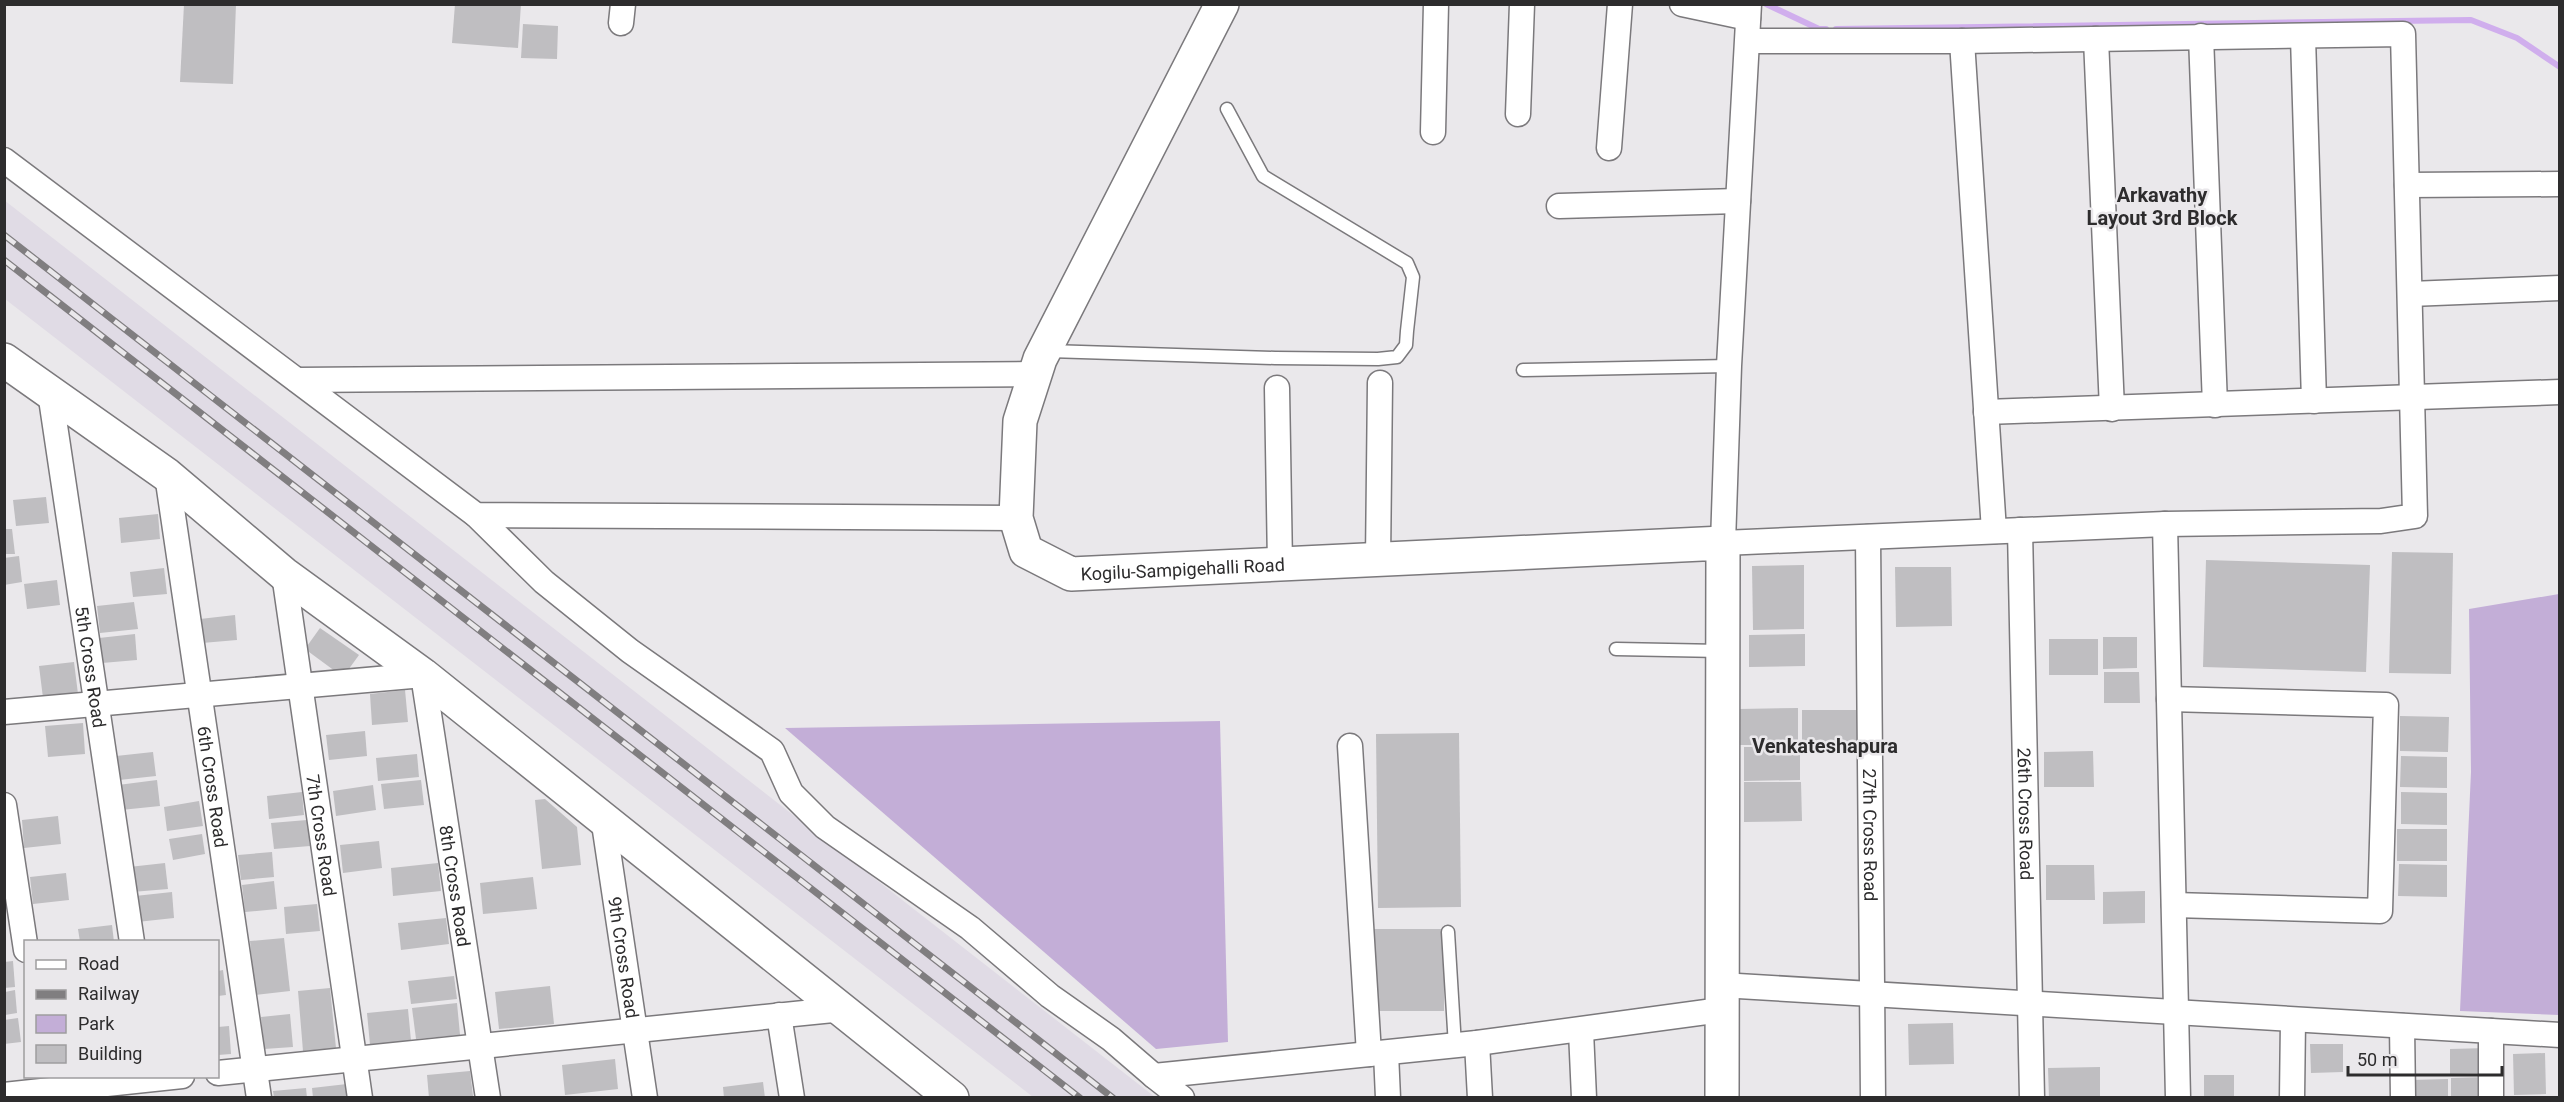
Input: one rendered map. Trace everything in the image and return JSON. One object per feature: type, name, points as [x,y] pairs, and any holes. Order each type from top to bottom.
[{"type":"street","name":"Kogilu-Sampigehalli Road","points":[[1222,4],[1040,362],[1020,421],[1016,518],[1026,551],[1071,574],[1723,543]]},
{"type":"street","points":[[1433,132],[1436,4]]},
{"type":"street","points":[[1518,114],[1522,4]]},
{"type":"street","points":[[1609,148],[1620,4]]},
{"type":"street","points":[[1682,4],[1748,17],[1962,41],[2403,34],[2415,516],[2381,521],[2165,524],[1723,543]]},
{"type":"street","points":[[1722,1098],[1723,543],[1729,366],[1748,17]]},
{"type":"street","points":[[2201,36],[2215,405]]},
{"type":"street","points":[[2302,37],[2314,400]]},
{"type":"street","points":[[2097,39],[2112,409]]},
{"type":"street","points":[[1962,41],[1994,531]]},
{"type":"street","points":[[4,160],[476,515],[553,589],[630,651],[772,751],[791,793],[825,827],[970,928],[1050,996],[1111,1039],[1182,1098]]},
{"type":"street","points":[[2407,185],[2559,184]]},
{"type":"street","points":[[1559,206],[1738,201]]},
{"type":"street","points":[[2410,294],[2559,288]]},
{"type":"street","points":[[4,360],[167,475],[284,574],[423,675],[952,1098]]},
{"type":"street","points":[[297,381],[1040,362]]},
{"type":"street","points":[[1378,560],[1380,383]]},
{"type":"street","points":[[1277,388],[1280,565]]},
{"type":"street","name":"5th Cross Road","points":[[50,392],[132,940]]},
{"type":"street","points":[[1986,412],[2559,392]]},
{"type":"street","name":"6th Cross Road","points":[[167,475],[259,1098]]},
{"type":"street","points":[[476,515],[1016,518]]},
{"type":"street","points":[[2165,524],[2178,1098]]},
{"type":"street","name":"26th Cross Road","points":[[2020,530],[2032,1003],[2032,1098]]},
{"type":"street","name":"27th Cross Road","points":[[1868,537],[1873,1098]]},
{"type":"street","name":"7th Cross Road","points":[[284,574],[360,1098]]},
{"type":"street","points":[[4,712],[423,675]]},
{"type":"street","name":"8th Cross Road","points":[[423,675],[488,1098]]},
{"type":"street","points":[[2169,699],[2386,705],[2380,911],[2174,905]]},
{"type":"street","points":[[1350,746],[1378,1053],[1388,1098]]},
{"type":"street","points":[[4,805],[24,940]]},
{"type":"street","name":"9th Cross Road","points":[[603,818],[645,1098]]},
{"type":"street","points":[[1154,1076],[1581,1031],[1721,998],[1871,994],[2559,1035]]},
{"type":"street","points":[[219,1073],[843,1009]]},
{"type":"street","points":[[779,1016],[792,1098]]},
{"type":"street","points":[[2292,1098],[2293,1020]]},
{"type":"street","points":[[2402,1026],[2403,1098]]},
{"type":"street","points":[[1581,1031],[1584,1098]]},
{"type":"street","points":[[2491,1031],[2491,1098]]},
{"type":"street","points":[[1466,1044],[1480,1098]]},
{"type":"street","points":[[4,1095],[46,1088],[153,1085],[178,1078]]},
{"type":"lane","points":[[1040,362],[1275,358],[1378,359],[1397,357],[1406,345],[1413,278],[1407,263],[1263,176],[1227,109]]},
{"type":"lane","points":[[1523,370],[1729,366]]},
{"type":"lane","points":[[1616,649],[1722,651]]},
{"type":"lane","points":[[1448,932],[1466,1044]]},
{"type":"shaded area","points":[[4,200],[1155,1097],[1033,1097],[5,299]]},
{"type":"green space","points":[[2559,594],[2559,1015],[2460,1011],[2471,772],[2469,609]]},
{"type":"green space","points":[[1220,721],[1228,1042],[1156,1049],[785,728]]},
{"type":"building","points":[[184,4],[236,4],[233,84],[180,82]]},
{"type":"building","points":[[455,4],[521,4],[518,48],[452,43]]},
{"type":"building","points":[[523,24],[558,26],[557,59],[521,58]]},
{"type":"building","points":[[46,497],[49,523],[16,526],[13,500]]},
{"type":"building","points":[[158,514],[160,539],[121,543],[119,518]]},
{"type":"building","points":[[4,529],[12,529],[15,554],[4,554]]},
{"type":"building","points":[[2392,552],[2453,553],[2451,674],[2389,673]]},
{"type":"building","points":[[19,556],[22,582],[4,585],[4,558]]},
{"type":"building","points":[[2206,560],[2370,565],[2366,672],[2203,667]]},
{"type":"building","points":[[1804,565],[1804,629],[1753,630],[1752,566]]},
{"type":"building","points":[[1895,567],[1951,567],[1952,626],[1896,627]]},
{"type":"building","points":[[164,568],[167,594],[133,597],[130,572]]},
{"type":"building","points":[[57,580],[60,605],[27,609],[24,584]]},
{"type":"building","points":[[134,602],[138,629],[100,633],[97,606]]},
{"type":"building","points":[[235,615],[237,640],[202,643],[200,619]]},
{"type":"building","points":[[320,628],[359,655],[343,677],[305,649]]},
{"type":"building","points":[[135,634],[137,660],[102,663],[99,638]]},
{"type":"building","points":[[1805,634],[1805,666],[1749,667],[1749,635]]},
{"type":"building","points":[[2103,637],[2137,637],[2137,668],[2103,669]]},
{"type":"building","points":[[2049,639],[2098,639],[2098,675],[2049,675]]},
{"type":"building","points":[[74,662],[78,694],[43,698],[39,666]]},
{"type":"building","points":[[2104,672],[2139,672],[2140,703],[2104,703]]},
{"type":"building","points":[[405,690],[408,722],[372,725],[370,694]]},
{"type":"building","points":[[1798,708],[1798,745],[1739,745],[1739,709]]},
{"type":"building","points":[[1802,710],[1857,710],[1857,746],[1802,746]]},
{"type":"building","points":[[2400,716],[2449,717],[2448,752],[2400,751]]},
{"type":"building","points":[[83,723],[85,754],[48,757],[45,726]]},
{"type":"building","points":[[365,731],[367,756],[329,760],[326,735]]},
{"type":"building","points":[[1459,733],[1461,907],[1378,908],[1376,734]]},
{"type":"building","points":[[1744,747],[1800,747],[1800,780],[1744,781]]},
{"type":"building","points":[[2093,751],[2094,787],[2044,787],[2044,752]]},
{"type":"building","points":[[153,752],[156,776],[119,780],[116,756]]},
{"type":"building","points":[[417,754],[419,777],[378,781],[376,758]]},
{"type":"building","points":[[2401,756],[2447,757],[2447,788],[2400,787]]},
{"type":"building","points":[[157,780],[160,806],[121,810],[118,785]]},
{"type":"building","points":[[421,780],[424,805],[384,809],[381,784]]},
{"type":"building","points":[[1744,782],[1801,782],[1802,821],[1744,822]]},
{"type":"building","points":[[373,785],[376,810],[336,816],[333,791]]},
{"type":"building","points":[[302,792],[304,815],[269,819],[267,796]]},
{"type":"building","points":[[2401,792],[2447,793],[2447,825],[2401,824]]},
{"type":"building","points":[[545,799],[577,827],[581,865],[542,869],[535,800]]},
{"type":"building","points":[[199,801],[203,826],[167,831],[164,807]]},
{"type":"building","points":[[58,816],[61,844],[24,848],[22,820]]},
{"type":"building","points":[[307,820],[310,846],[274,849],[271,823]]},
{"type":"building","points":[[2397,829],[2447,829],[2447,861],[2397,861]]},
{"type":"building","points":[[202,834],[205,854],[173,860],[169,839]]},
{"type":"building","points":[[379,841],[382,868],[343,873],[340,845]]},
{"type":"building","points":[[272,852],[274,877],[241,880],[238,855]]},
{"type":"building","points":[[165,863],[168,889],[132,892],[129,867]]},
{"type":"building","points":[[438,863],[441,891],[393,896],[391,868]]},
{"type":"building","points":[[2399,864],[2447,865],[2447,897],[2398,896]]},
{"type":"building","points":[[2046,865],[2094,865],[2095,900],[2046,900]]},
{"type":"building","points":[[66,873],[69,900],[33,904],[30,877]]},
{"type":"building","points":[[533,877],[537,909],[483,914],[480,883]]},
{"type":"building","points":[[274,881],[277,909],[245,912],[242,885]]},
{"type":"building","points":[[2145,891],[2145,923],[2103,924],[2103,892]]},
{"type":"building","points":[[172,892],[174,918],[137,922],[135,896]]},
{"type":"building","points":[[317,904],[320,931],[286,934],[284,907]]},
{"type":"building","points":[[446,918],[449,944],[401,950],[398,923]]},
{"type":"building","points":[[112,925],[114,940],[80,940],[78,929]]},
{"type":"building","points":[[1374,929],[1444,929],[1444,1011],[1374,1011]]},
{"type":"building","points":[[284,938],[290,991],[255,995],[250,941]]},
{"type":"building","points":[[13,961],[15,987],[4,988],[4,962]]},
{"type":"building","points":[[223,970],[226,995],[219,996],[219,971]]},
{"type":"building","points":[[454,976],[457,999],[411,1004],[408,981]]},
{"type":"building","points":[[550,986],[554,1024],[499,1029],[495,992]]},
{"type":"building","points":[[330,988],[336,1048],[303,1051],[298,991]]},
{"type":"building","points":[[15,990],[17,1013],[5,1015],[5,992]]},
{"type":"building","points":[[457,1003],[460,1035],[416,1039],[412,1008]]},
{"type":"building","points":[[408,1009],[411,1041],[370,1045],[367,1013]]},
{"type":"building","points":[[290,1014],[293,1047],[264,1049],[261,1017]]},
{"type":"building","points":[[18,1018],[21,1042],[4,1044],[4,1020]]},
{"type":"building","points":[[1953,1023],[1954,1064],[1909,1065],[1908,1024]]},
{"type":"building","points":[[229,1026],[231,1054],[219,1055],[219,1027]]},
{"type":"building","points":[[2310,1044],[2343,1044],[2343,1072],[2311,1073]]},
{"type":"building","points":[[2487,1048],[2488,1073],[2450,1074],[2450,1049]]},
{"type":"building","points":[[2545,1053],[2546,1094],[2514,1095],[2513,1054]]},
{"type":"building","points":[[615,1059],[618,1089],[565,1095],[562,1065]]},
{"type":"building","points":[[2100,1067],[2100,1098],[2049,1098],[2048,1068]]},
{"type":"building","points":[[470,1071],[473,1096],[429,1098],[427,1075]]},
{"type":"building","points":[[2204,1075],[2234,1075],[2234,1098],[2204,1098]]},
{"type":"building","points":[[2487,1077],[2487,1098],[2451,1098],[2451,1078]]},
{"type":"building","points":[[2448,1079],[2448,1098],[2411,1098],[2410,1080]]},
{"type":"building","points":[[763,1082],[765,1098],[724,1098],[723,1087]]},
{"type":"building","points":[[347,1084],[348,1098],[313,1098],[312,1088]]},
{"type":"building","points":[[306,1088],[307,1098],[274,1098],[273,1091]]},
{"type":"waterway","points":[[1766,4],[1819,29],[1826,29]]},
{"type":"waterway","points":[[1836,29],[2471,20],[2517,38],[2560,67]]},
{"type":"railway","points":[[4,235],[1113,1098]]},
{"type":"railway","points":[[4,260],[1080,1098]]},
{"type":"district","name":"Arkavathy Layout 3rd Block","points":[[2162,206]]},
{"type":"district","name":"Venkateshapura","points":[[1825,746]]}]
